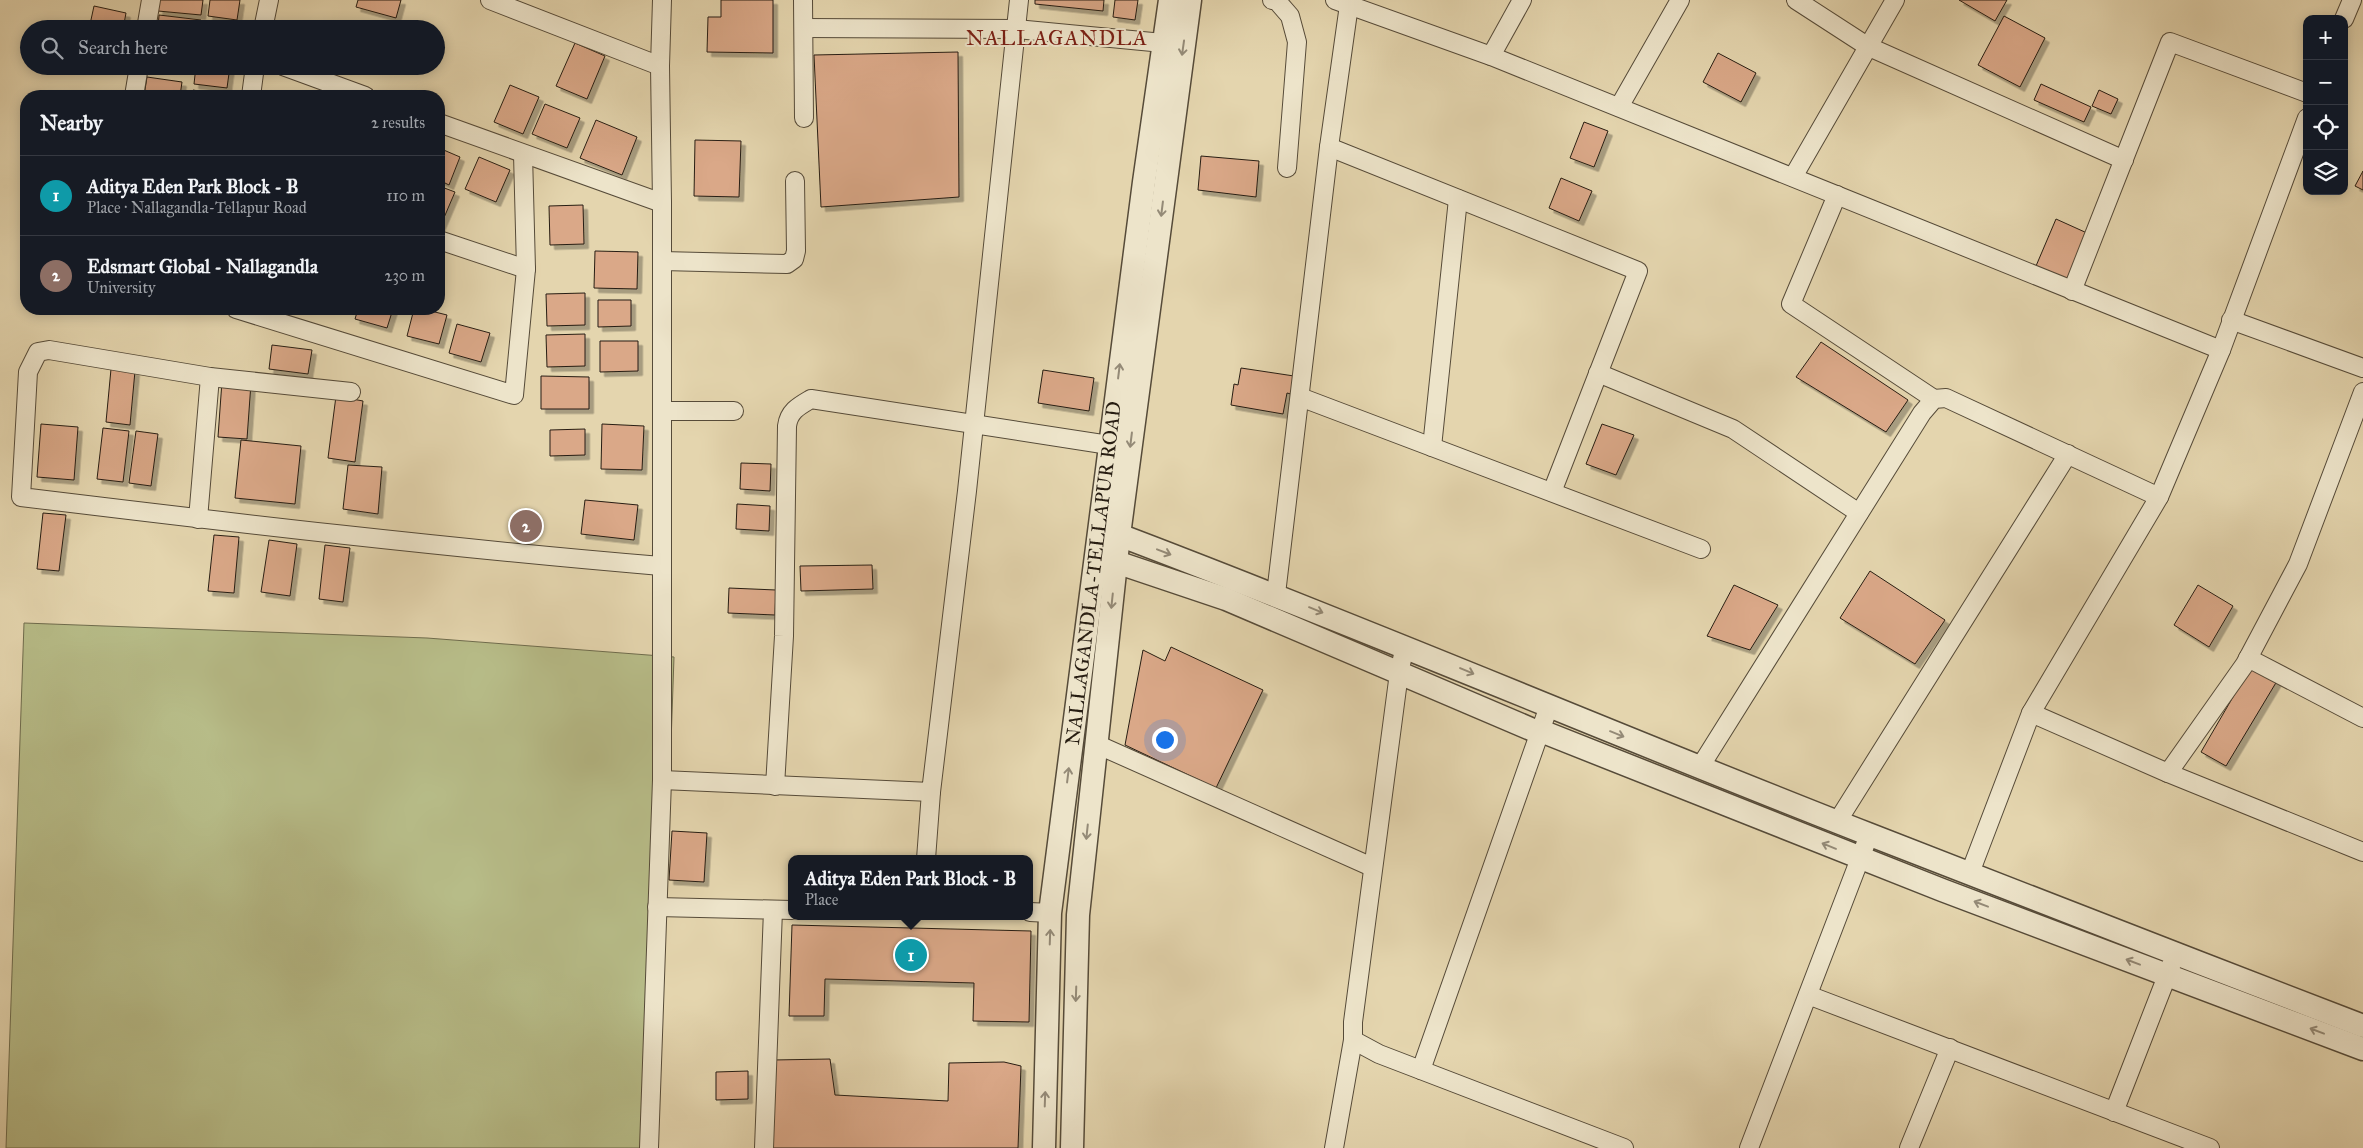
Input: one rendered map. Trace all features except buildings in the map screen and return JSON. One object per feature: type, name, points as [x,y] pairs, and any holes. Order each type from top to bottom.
[{"type":"street","points":[[148,20],[151,0]]},
{"type":"street","points":[[265,20],[269,0]]},
{"type":"street","points":[[490,0],[660,66]]},
{"type":"street","points":[[649,1148],[656,907],[662,780],[662,203],[660,66],[662,0]]},
{"type":"street","points":[[803,0],[804,118]]},
{"type":"street","points":[[926,855],[931,792],[1019,0]]},
{"type":"street","name":"NALLAGANDLA-TELLAPUR ROAD","points":[[1072,1148],[1078,915],[1119,535],[1154,182],[1163,43],[1170,0]]},
{"type":"street","name":"NALLAGANDLA-TELLAPUR ROAD","points":[[1044,1148],[1040,912],[1109,445],[1154,182],[1190,0]]},
{"type":"street","points":[[1272,0],[1277,1],[1290,16],[1297,42],[1287,168]]},
{"type":"street","points":[[1491,56],[1522,0]]},
{"type":"street","points":[[1619,107],[1680,0]]},
{"type":"street","points":[[1796,0],[1867,46],[2124,160]]},
{"type":"street","points":[[1793,177],[1895,0]]},
{"type":"street","points":[[2346,15],[2352,0]]},
{"type":"street","points":[[1276,594],[1329,147],[1342,2],[1491,56],[2221,350]]},
{"type":"street","points":[[804,28],[1016,29],[1163,43]]},
{"type":"street","points":[[2072,291],[2170,42],[2303,92]]},
{"type":"street","points":[[135,90],[138,75]]},
{"type":"street","points":[[251,90],[254,75]]},
{"type":"street","points":[[308,75],[349,90]]},
{"type":"street","points":[[445,125],[662,203]]},
{"type":"street","points":[[1970,873],[2030,713],[2159,497],[2221,350],[2303,129]]},
{"type":"street","points":[[1329,147],[1638,271],[1552,492]]},
{"type":"street","points":[[255,315],[514,395],[526,269],[523,154]]},
{"type":"street","points":[[662,261],[787,264],[794,259],[796,251],[795,181]]},
{"type":"street","points":[[1837,195],[1791,304],[1934,399],[1946,398],[2159,497]]},
{"type":"street","points":[[1432,447],[1458,199]]},
{"type":"street","points":[[445,242],[526,269]]},
{"type":"street","points":[[2231,320],[2363,368]]},
{"type":"street","points":[[350,392],[210,377],[48,350],[38,352],[28,372],[21,497],[198,519],[551,557],[661,566]]},
{"type":"street","points":[[1598,374],[1733,429],[1859,513]]},
{"type":"street","points":[[198,519],[210,377]]},
{"type":"street","points":[[2168,773],[2248,658],[2298,564],[2363,392]]},
{"type":"street","points":[[1300,397],[1701,549]]},
{"type":"street","points":[[775,786],[784,636],[788,418],[794,409],[811,399],[1109,445]]},
{"type":"street","points":[[1700,767],[1922,413],[1934,399]]},
{"type":"street","points":[[662,411],[734,411]]},
{"type":"street","points":[[1837,822],[2068,454]]},
{"type":"street","points":[[1119,535],[1276,594],[1869,835],[2363,1026]]},
{"type":"street","points":[[1116,562],[1226,599],[1533,730],[1541,731],[1860,858],[2363,1049]]},
{"type":"street","points":[[1334,1148],[1353,1040],[1353,1022],[1372,867],[1399,673],[1405,646]]},
{"type":"street","points":[[2248,658],[2363,718]]},
{"type":"street","points":[[1421,1070],[1549,706]]},
{"type":"street","points":[[2030,713],[2168,773],[2363,852]]},
{"type":"street","points":[[1096,744],[1372,867]]},
{"type":"street","points":[[662,780],[931,792]]},
{"type":"street","points":[[1749,1148],[1869,835]]},
{"type":"street","points":[[656,907],[788,910]]},
{"type":"street","points":[[764,1148],[773,910]]},
{"type":"street","points":[[2114,1112],[2176,953]]},
{"type":"street","points":[[1808,995],[2210,1148]]},
{"type":"street","points":[[1353,1040],[1379,1054],[1624,1148]]},
{"type":"street","points":[[1909,1148],[1950,1048]]},
{"type":"green space","points":[[24,623],[427,638],[674,657],[657,1148],[6,1148]]},
{"type":"place","name":"Edsmart Global - Nallagandla","points":[[526,526]]},
{"type":"place","name":"Aditya Eden Park Block - B","points":[[911,955]]},
{"type":"district","name":"NALLAGANDLA","points":[[1057,38]]}]
